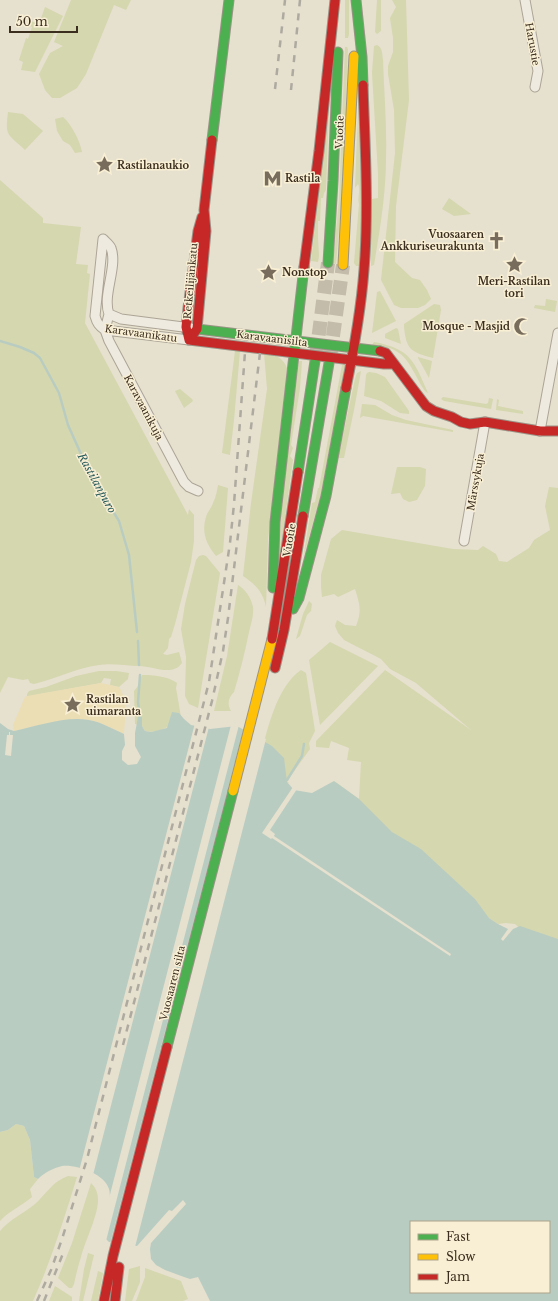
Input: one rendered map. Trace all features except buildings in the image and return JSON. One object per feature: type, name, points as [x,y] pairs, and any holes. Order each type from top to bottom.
[{"type":"main road","name":"Retkeilijänkatu","points":[[189,340],[186,327],[198,231],[204,210],[229,0]]},
{"type":"main road","points":[[274,628],[272,603],[275,522],[295,341],[319,151],[335,0]]},
{"type":"main road","name":"Vuotie","points":[[328,264],[336,100],[338,0]]},
{"type":"main road","points":[[284,630],[299,598],[326,496],[352,359],[364,271],[366,233],[362,57],[355,0]]},
{"type":"main road","name":"Vuotie","points":[[342,265],[348,179],[355,0]]},
{"type":"main road","name":"Retkeilijänkatu","points":[[189,340],[197,329],[206,232],[204,210]]},
{"type":"main road","name":"Karavaanisilta","points":[[197,329],[354,347],[386,353],[426,406],[434,411],[452,417],[462,414],[485,422]]},
{"type":"main road","name":"Karavaanisilta","points":[[189,340],[393,364]]},
{"type":"main road","name":"Vuotie","points":[[253,716],[274,628],[315,361]]},
{"type":"main road","name":"Vuotie","points":[[274,674],[284,630],[329,363]]},
{"type":"main road","points":[[485,422],[540,431],[558,431]]},
{"type":"main road","points":[[540,431],[551,438],[558,439]]},
{"type":"main road","name":"Vuosaaren silta","points":[[117,1257],[253,716]]},
{"type":"main road","name":"Vuosaaren silta","points":[[117,1257],[247,773]]},
{"type":"main road","points":[[104,1301],[117,1257]]},
{"type":"main road","points":[[115,1301],[117,1257]]},
{"type":"street","name":"Harustie","points":[[525,0],[538,71],[535,87]]},
{"type":"street","name":"Karavaanikatu","points":[[189,340],[105,330],[100,327],[96,322],[95,316],[103,239],[111,247],[113,256],[107,306],[109,314],[121,319],[197,329]]},
{"type":"street","points":[[100,273],[111,275]]},
{"type":"street","points":[[105,330],[109,314]]},
{"type":"street","name":"Karavaanikuja","points":[[105,330],[109,341],[184,482],[189,487],[198,491]]},
{"type":"street","points":[[540,431],[558,332]]},
{"type":"street","name":"Märssykuja","points":[[464,541],[485,422]]},
{"type":"green space","points":[[71,0],[131,0],[126,10],[114,5],[86,74],[77,88],[60,98],[52,98],[45,90],[39,74],[50,53],[63,46],[54,42]]},
{"type":"green space","points":[[345,0],[349,0],[348,38],[345,38]]},
{"type":"green space","points":[[377,0],[381,0],[381,31],[377,34],[375,32]]},
{"type":"green space","points":[[392,0],[406,0],[409,100],[396,206],[395,262],[412,278],[420,280],[427,290],[431,299],[425,305],[418,308],[401,308],[394,305],[381,280],[395,153],[394,110],[388,74],[388,66],[393,52],[393,38],[390,18],[396,7]]},
{"type":"green space","points":[[45,7],[63,16],[35,72],[21,70],[23,62],[19,60],[26,38],[28,39],[32,27],[30,26],[31,21],[39,24]]},
{"type":"green space","points":[[377,45],[381,49],[383,60],[386,171],[384,198],[374,265],[371,266],[372,199],[378,198],[372,73],[374,46]]},
{"type":"green space","points":[[345,47],[348,49],[342,195],[336,264],[333,263],[339,199]]},
{"type":"green space","points":[[329,106],[326,190],[323,198],[321,198],[320,221],[318,221],[318,262],[311,261]]},
{"type":"green space","points":[[358,109],[363,229],[359,266],[356,266],[354,263],[359,204],[358,184],[355,188]]},
{"type":"green space","points":[[8,112],[23,114],[43,131],[25,150],[11,137],[7,131]]},
{"type":"green space","points":[[63,117],[75,133],[82,152],[75,153],[70,145],[63,141],[57,131],[55,119]]},
{"type":"green space","points":[[0,180],[43,218],[43,223],[81,227],[76,264],[88,265],[87,273],[90,274],[85,323],[188,515],[189,509],[194,515],[194,541],[191,562],[175,624],[169,639],[168,648],[163,654],[167,655],[179,652],[182,663],[173,669],[162,670],[144,666],[104,664],[91,666],[34,684],[30,683],[28,679],[23,680],[8,677],[0,693]]},
{"type":"green space","points":[[449,198],[471,214],[454,216],[442,209]]},
{"type":"green space","points":[[380,291],[396,321],[372,333],[377,292]]},
{"type":"green space","points":[[546,299],[557,301],[555,312],[534,308],[535,305],[545,306]]},
{"type":"green space","points":[[434,304],[440,305],[441,310],[433,358],[415,352],[411,349],[406,341],[404,324]]},
{"type":"green space","points":[[396,328],[398,329],[401,344],[385,338],[385,334]]},
{"type":"green space","points":[[374,342],[396,348],[410,358],[415,365],[428,393],[422,387],[404,357],[390,348],[372,345]]},
{"type":"green space","points":[[235,351],[240,351],[230,455],[222,453]]},
{"type":"green space","points":[[264,353],[272,354],[278,357],[287,368],[268,540],[266,607],[263,597],[258,589],[243,576],[251,503],[267,389]]},
{"type":"green space","points":[[418,358],[432,361],[429,378]]},
{"type":"green space","points":[[299,361],[302,361],[300,388],[291,445],[293,448],[290,456],[293,460],[280,554],[281,511]]},
{"type":"green space","points":[[343,364],[345,365],[321,493],[303,559],[312,503],[315,502],[319,488]]},
{"type":"green space","points":[[361,371],[344,458],[338,458],[355,379],[357,373]]},
{"type":"green space","points":[[369,372],[385,377],[409,411],[409,414],[400,413],[381,401],[364,396],[366,375]]},
{"type":"green space","points":[[180,389],[193,401],[184,408],[175,391]]},
{"type":"green space","points":[[443,397],[486,404],[488,403],[489,398],[493,399],[491,409],[444,401],[441,399]]},
{"type":"green space","points":[[497,399],[499,400],[498,406],[523,411],[523,414],[496,410]]},
{"type":"green space","points":[[362,404],[375,405],[392,415],[406,420],[453,430],[453,432],[363,416],[360,418]]},
{"type":"green space","points":[[397,467],[420,467],[426,469],[425,486],[417,500],[409,502],[403,499],[400,493],[391,494]]},
{"type":"green space","points":[[218,485],[228,488],[223,552],[216,556],[209,546],[205,536],[204,525],[207,514],[215,498]]},
{"type":"green space","points":[[549,487],[558,488],[558,963],[515,924],[498,924],[489,918],[334,781],[359,799],[361,762],[347,760],[349,748],[331,741],[329,748],[316,747],[316,741],[385,670],[471,730],[416,683],[390,669],[381,659],[344,640],[338,633],[335,626],[337,620],[345,625],[356,626],[360,608],[355,589],[338,597],[334,594],[322,597],[321,575],[331,539],[342,530],[453,549],[478,550],[483,546],[496,554],[499,561],[507,562],[529,548],[534,540],[550,530],[545,506]]},
{"type":"green space","points":[[199,556],[206,556],[220,573],[198,708],[189,704],[185,696],[186,657],[181,629],[185,604],[196,560]]},
{"type":"green space","points":[[238,585],[248,594],[251,600],[253,607],[252,620],[234,692],[229,701],[231,711],[214,711],[227,656]]},
{"type":"green space","points":[[309,601],[312,604],[311,611],[307,615],[300,636],[296,639],[303,614]]},
{"type":"green space","points":[[330,642],[378,666],[320,725],[309,660]]},
{"type":"green space","points":[[301,670],[306,673],[315,731],[309,743],[310,749],[287,781],[289,783],[256,776],[266,733],[277,703],[283,690],[291,679]]},
{"type":"green space","points":[[99,671],[129,673],[128,679],[119,687],[110,685],[111,679],[104,678],[101,683],[27,696],[29,691],[46,687],[76,676]]},
{"type":"green space","points":[[142,675],[165,677],[177,683],[176,688],[181,717],[169,726],[160,730],[150,732],[145,731],[142,726],[135,724],[134,691],[138,686]]},
{"type":"green space","points":[[16,1124],[24,1126],[30,1140],[34,1177],[38,1179],[30,1189],[32,1197],[7,1214],[0,1221],[0,1132],[8,1130]]},
{"type":"green space","points":[[68,1176],[77,1177],[40,1286],[33,1301],[0,1301],[0,1231],[8,1223],[35,1204],[58,1181]]},
{"type":"green space","points":[[91,1183],[97,1193],[98,1200],[94,1221],[80,1260],[74,1284],[72,1288],[69,1288],[58,1278],[72,1243]]},
{"type":"green space","points":[[88,1253],[94,1255],[83,1301],[79,1301],[84,1269]]},
{"type":"green space","points":[[140,1266],[140,1282],[132,1301],[125,1301],[129,1269]]},
{"type":"green space","points":[[145,1268],[181,1281],[188,1299],[183,1301],[136,1301],[145,1277]]},
{"type":"green space","points":[[98,1271],[103,1273],[98,1301],[91,1301]]},
{"type":"green space","points":[[55,1286],[72,1297],[72,1301],[49,1301]]},
{"type":"sand","name":"Rastilan uimaranta","points":[[101,683],[119,687],[122,692],[125,704],[124,734],[98,722],[81,719],[62,721],[14,731],[13,725],[25,697]]},
{"type":"shaded area","points":[[172,712],[179,713],[191,725],[210,729],[237,726],[272,746],[284,758],[287,782],[294,790],[312,793],[334,781],[359,799],[392,832],[421,849],[475,899],[489,918],[508,929],[501,939],[503,941],[513,929],[520,926],[558,939],[558,1301],[210,1301],[198,1277],[190,1279],[165,1270],[156,1265],[151,1259],[151,1243],[186,1204],[183,1200],[172,1211],[169,1210],[137,1246],[109,1242],[106,1239],[110,1194],[109,1189],[102,1179],[82,1168],[62,1166],[52,1169],[38,1179],[34,1177],[30,1140],[24,1126],[16,1124],[8,1130],[0,1132],[0,723],[8,729],[14,731],[61,720],[80,719],[98,722],[124,734],[125,745],[122,751],[122,760],[128,765],[137,764],[141,757],[135,746],[135,733],[138,717],[142,717],[142,726],[145,731],[151,732],[167,728]]},
{"type":"pier","points":[[195,723],[209,727],[93,1175],[79,1171]]},
{"type":"pier","points":[[231,725],[239,725],[106,1241],[101,1234],[106,1210]]},
{"type":"pier","points":[[244,727],[266,739],[135,1247],[110,1244]]},
{"type":"pier","points":[[9,732],[10,735],[13,735],[11,756],[5,755],[7,735],[9,735]]},
{"type":"pier","points":[[293,787],[297,789],[270,830],[275,834],[274,836],[451,954],[450,956],[272,838],[271,839],[262,833]]},
{"type":"waterway","name":"Rastilanpuro","points":[[0,341],[20,347],[34,353],[40,358],[59,393],[68,425],[89,472],[119,521],[129,555],[137,632]]},
{"type":"waterway","name":"Rastilanpuro","points":[[138,641],[139,665]]},
{"type":"waterway","name":"Rastilanpuro","points":[[140,675],[138,702],[140,717]]},
{"type":"waterway","points":[[287,780],[302,756],[304,744]]},
{"type":"tunnel","points":[[316,356],[328,263]]},
{"type":"tunnel","points":[[330,357],[343,265]]},
{"type":"railway","points":[[275,89],[285,0]]},
{"type":"railway","points":[[291,90],[300,0]]},
{"type":"railway","points":[[37,1301],[51,1270],[62,1239],[87,1159],[209,682],[230,543],[245,352]]},
{"type":"railway","points":[[123,1045],[212,701],[223,651],[260,353]]},
{"type":"railway","points":[[44,1301],[64,1251]]},
{"type":"traffic: fast","points":[[212,140],[229,0]]},
{"type":"traffic: fast","points":[[356,0],[362,57],[363,85]]},
{"type":"traffic: fast","points":[[328,263],[338,52]]},
{"type":"traffic: fast","points":[[273,588],[275,522],[304,267]]},
{"type":"traffic: fast","points":[[197,329],[380,351]]},
{"type":"traffic: fast","points":[[298,472],[315,361]]},
{"type":"traffic: fast","points":[[303,516],[329,363]]},
{"type":"traffic: fast","points":[[293,609],[299,598],[326,496],[346,388]]},
{"type":"traffic: fast","points":[[167,1047],[233,791]]},
{"type":"traffic: slow","points":[[343,265],[354,56]]},
{"type":"traffic: slow","points":[[233,791],[272,639]]},
{"type":"traffic: jam","points":[[304,267],[319,151],[335,0]]},
{"type":"traffic: jam","points":[[346,388],[363,285],[366,224],[363,85]]},
{"type":"traffic: jam","points":[[189,340],[197,329],[206,231],[204,210],[212,140]]},
{"type":"traffic: jam","points":[[189,340],[186,327],[188,308],[198,231],[202,217]]},
{"type":"traffic: jam","points":[[189,340],[393,364]]},
{"type":"traffic: jam","points":[[380,351],[386,353],[426,406],[434,411],[470,424],[485,422],[540,431],[558,431]]},
{"type":"traffic: jam","points":[[272,639],[298,472]]},
{"type":"traffic: jam","points":[[275,668],[284,630],[303,516]]},
{"type":"traffic: jam","points":[[104,1301],[113,1256],[167,1047]]},
{"type":"traffic: jam","points":[[115,1301],[119,1267]]},
{"type":"place","name":"Rastilanaukio","points":[[104,165]]},
{"type":"place","name":"Rastila","points":[[272,178]]},
{"type":"place","name":"Vuosaaren Ankkuriseurakunta","points":[[497,240]]},
{"type":"place","name":"Meri-Rastilan tori","points":[[514,264]]},
{"type":"place","name":"Nonstop","points":[[269,272]]},
{"type":"place","name":"Mosque - Masjid","points":[[523,326]]},
{"type":"place","name":"Rastilan uimaranta","points":[[73,705]]}]
